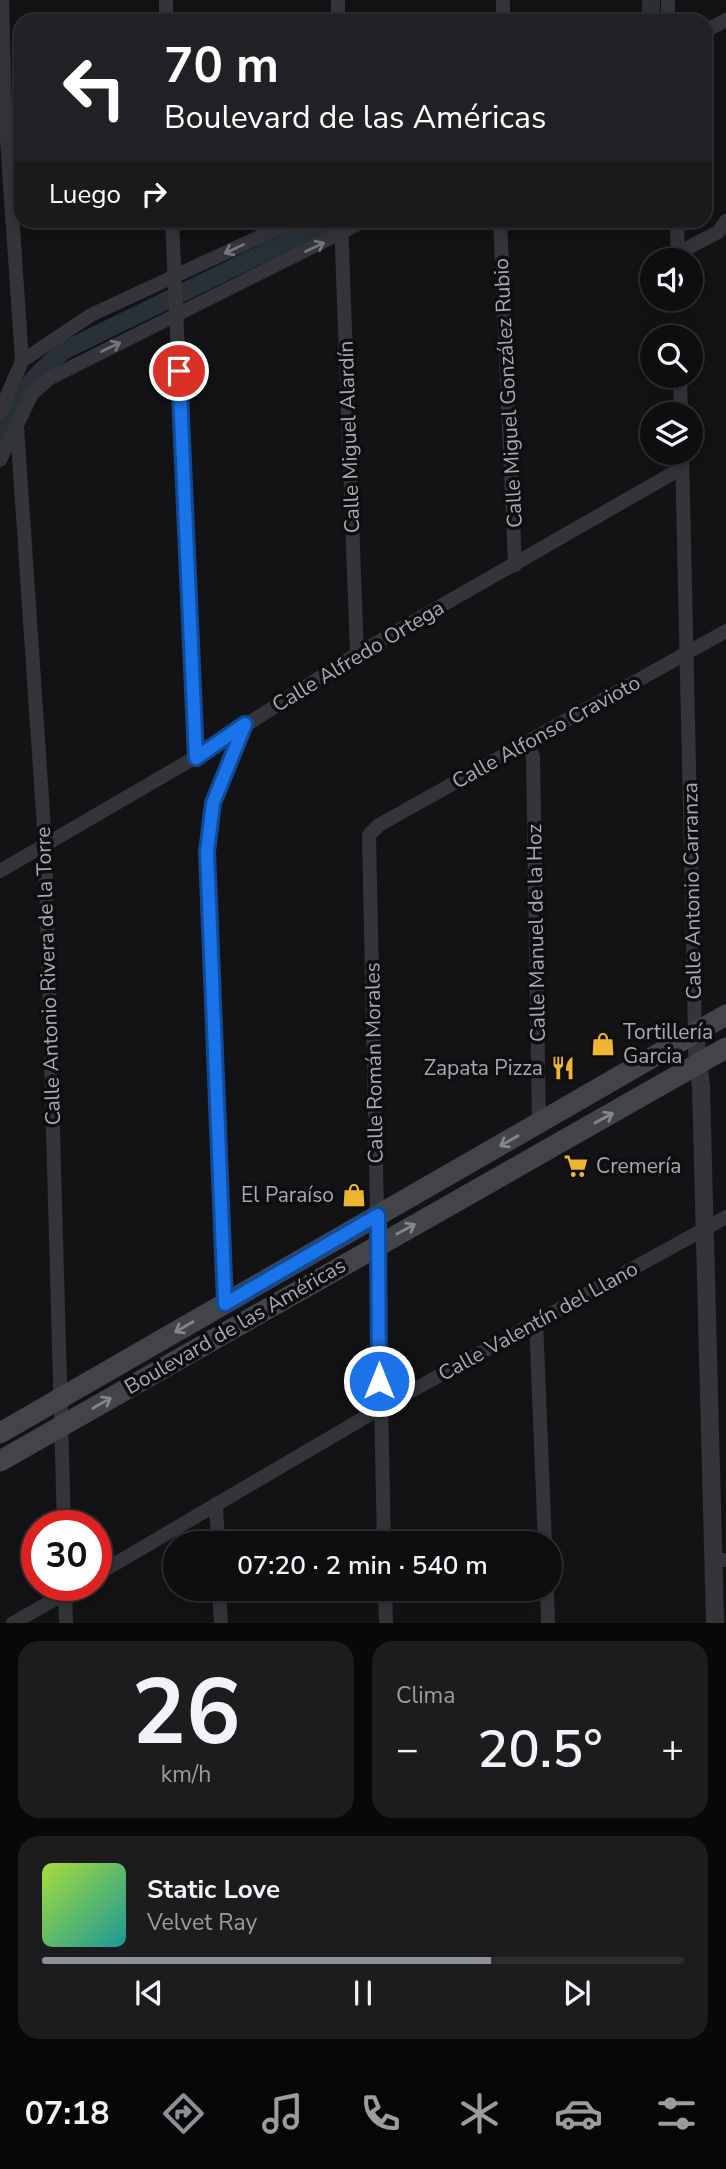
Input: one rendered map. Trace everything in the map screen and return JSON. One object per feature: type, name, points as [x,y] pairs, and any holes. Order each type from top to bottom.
[{"type":"main road","name":"Boulevard de las Américas","points":[[0,1433],[540,1124],[726,1014]]},
{"type":"main road","name":"Boulevard de las Américas","points":[[0,1461],[726,1048]]},
{"type":"street","points":[[0,412],[22,361],[3,109],[2,0]]},
{"type":"street","points":[[172,228],[196,758]]},
{"type":"street","points":[[22,361],[91,314],[279,228]]},
{"type":"street","points":[[0,460],[32,394],[50,378],[177,316],[339,228]]},
{"type":"street","name":"Calle Miguel Alardín","points":[[341,228],[357,654]]},
{"type":"street","name":"Calle Miguel González Rubio","points":[[500,228],[515,565]]},
{"type":"street","points":[[677,228],[678,248]]},
{"type":"street","points":[[692,248],[723,229]]},
{"type":"street","name":"Calle Antonio Rivera de la Torre","points":[[17,427],[45,843],[64,1510]]},
{"type":"street","name":"Calle Alfredo Ortega","points":[[0,871],[196,758],[357,654],[515,565],[676,465]]},
{"type":"street","name":"Calle Antonio Carranza","points":[[682,465],[695,1032],[719,1560],[715,1623]]},
{"type":"street","name":"Calle Alfonso Cravioto","points":[[369,835],[379,825],[726,631]]},
{"type":"street","points":[[225,1304],[207,852],[213,803],[245,724]]},
{"type":"street","name":"Calle Manuel de la Hoz","points":[[528,743],[533,757],[540,1124]]},
{"type":"street","name":"Calle Román Morales","points":[[369,835],[384,1531]]},
{"type":"street","name":"Calle Valentín del Llano","points":[[112,1566],[379,1409],[726,1217]]},
{"type":"street","points":[[536,1320],[544,1531]]},
{"type":"street","points":[[216,1504],[217,1531]]},
{"type":"street","points":[[13,1623],[49,1601]]},
{"type":"street","points":[[66,1623],[69,1601]]},
{"type":"street","points":[[220,1601],[221,1623]]},
{"type":"street","points":[[385,1601],[386,1623]]},
{"type":"street","points":[[547,1601],[548,1623]]},
{"type":"waterway","points":[[651,0],[651,14]]},
{"type":"waterway","points":[[0,436],[26,388],[65,350],[315,228]]},
{"type":"place","name":"Tortillería Garcia","points":[[603,1044]]},
{"type":"place","name":"Zapata Pizza","points":[[563,1068]]},
{"type":"place","name":"Cremería","points":[[576,1166]]},
{"type":"place","name":"El Paraíso","points":[[354,1195]]},
{"type":"route","points":[[179,371],[196,758],[245,724],[213,803],[207,852],[225,1304],[378,1215],[379,1381]]}]
